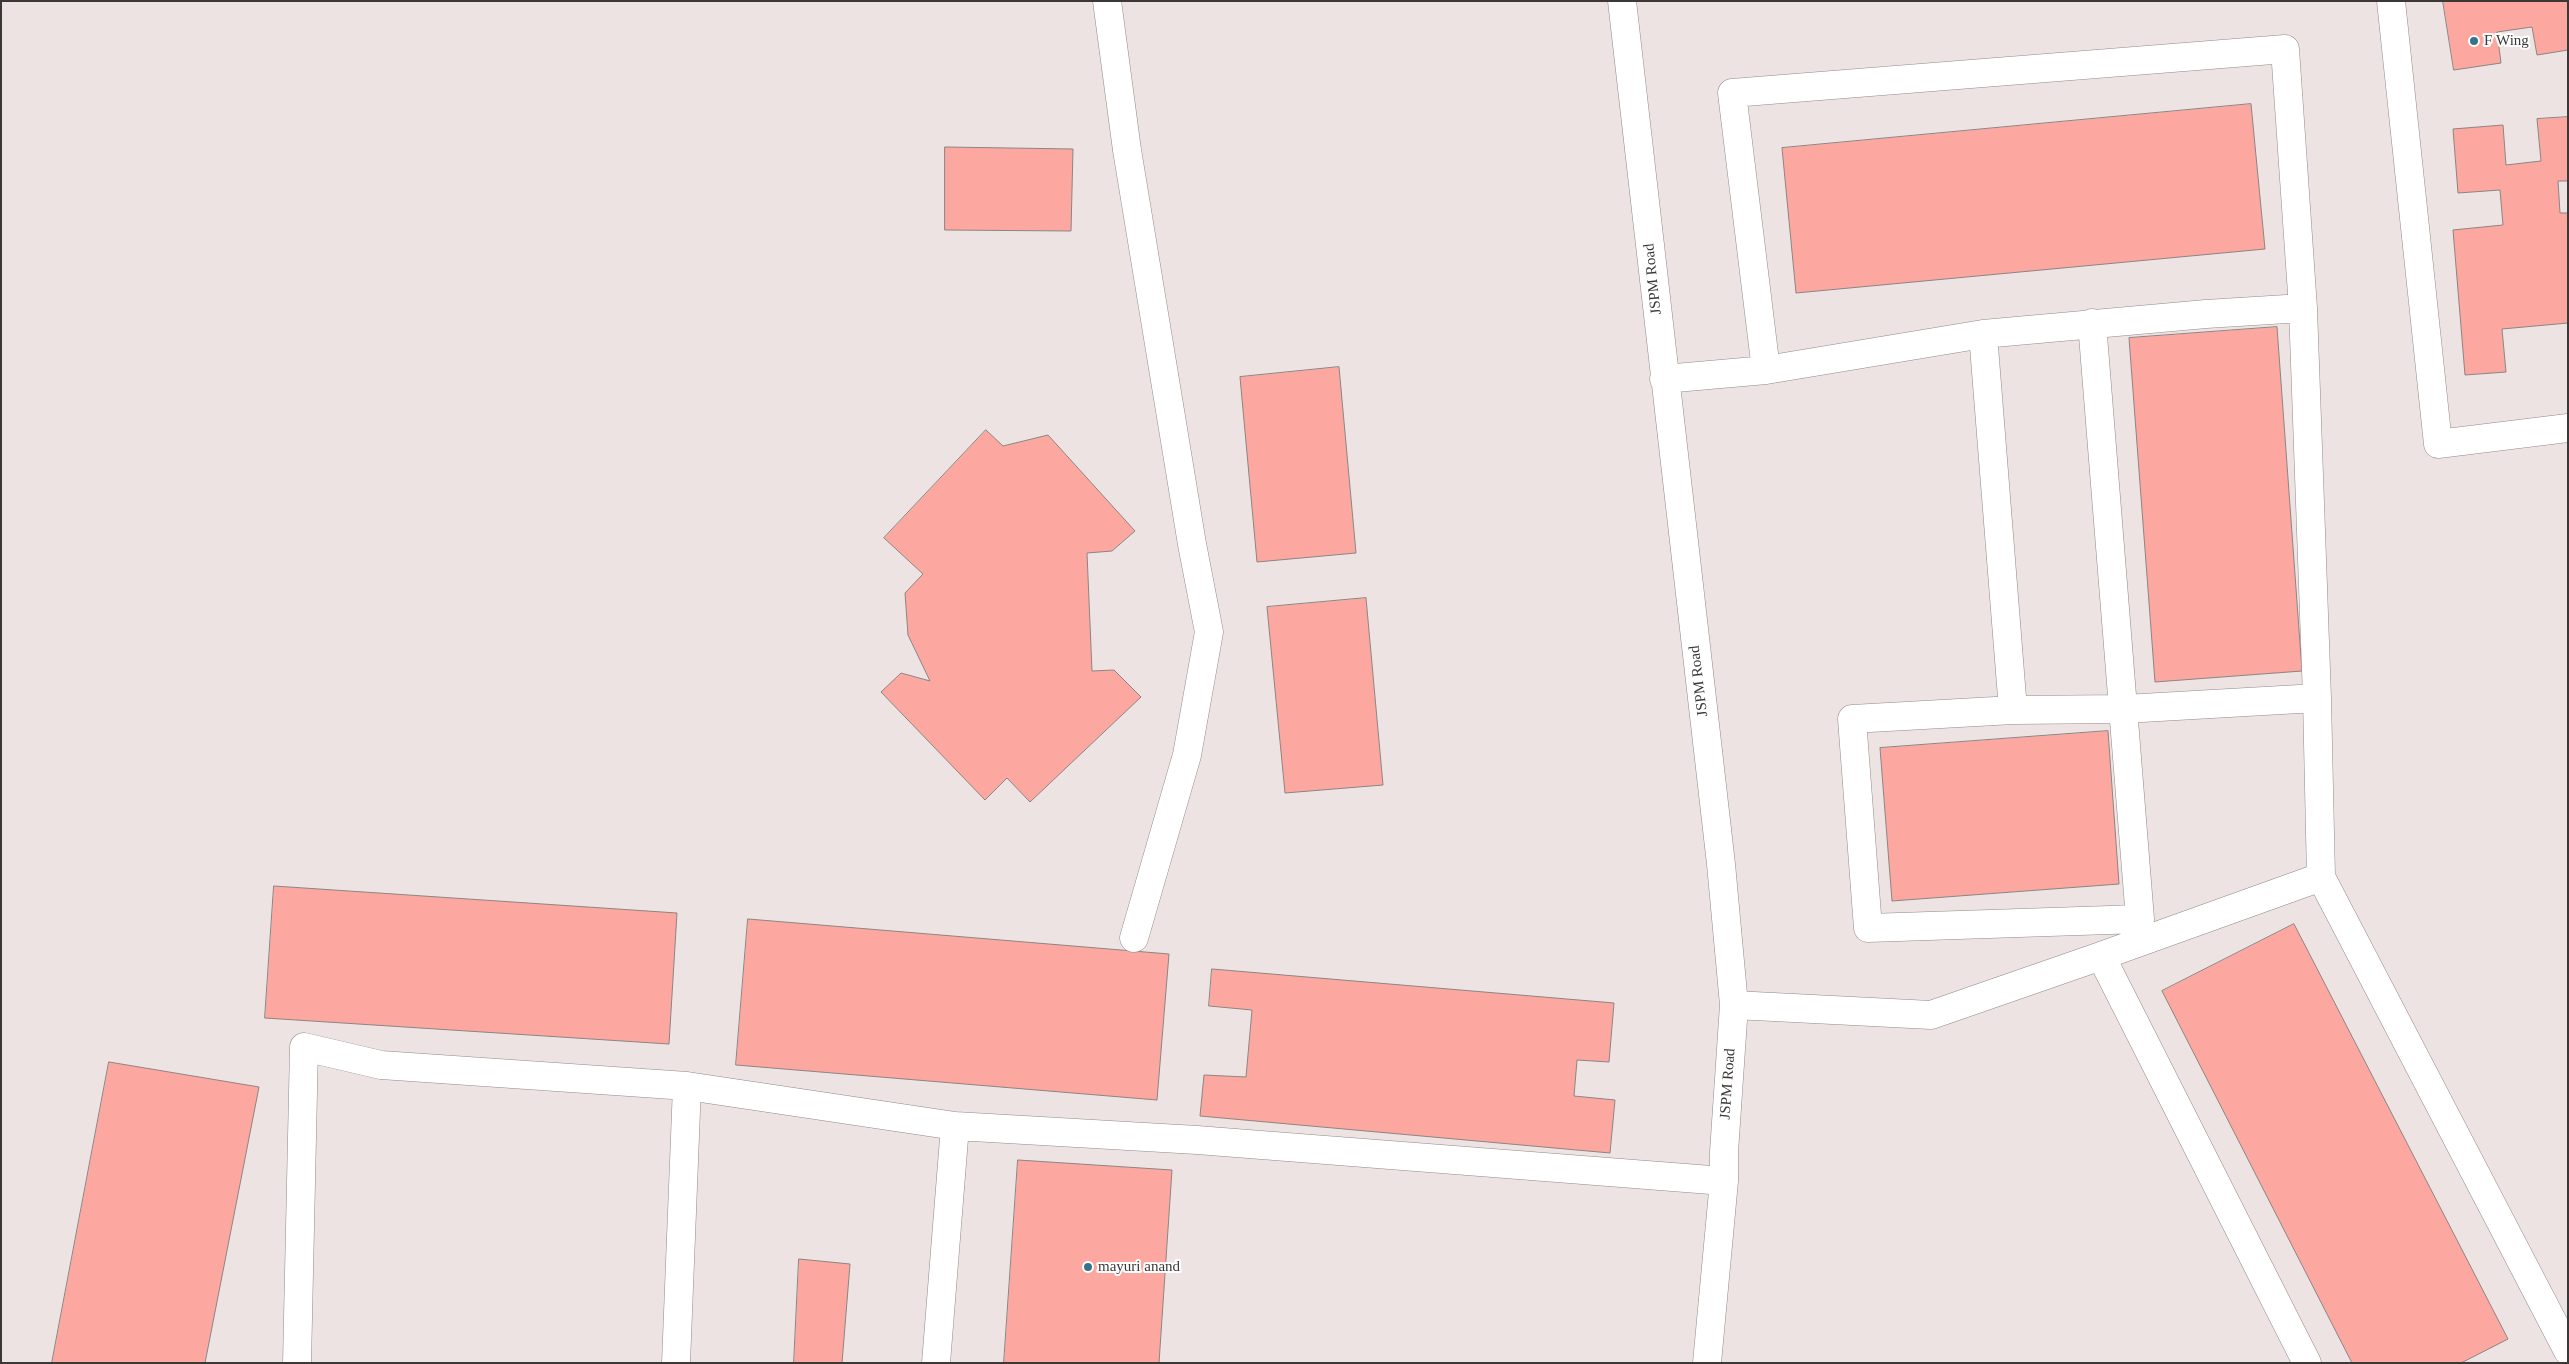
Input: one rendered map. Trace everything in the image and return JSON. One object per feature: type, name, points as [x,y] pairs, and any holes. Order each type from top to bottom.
[{"type":"street","points":[[1107,1],[1127,150],[1192,544],[1209,632],[1187,755],[1134,938]]},
{"type":"street","name":"JSPM Road","points":[[1622,1],[1721,864],[1734,1005],[1724,1152],[1724,1181],[1707,1363]]},
{"type":"street","points":[[2391,1],[2438,444],[2568,428]]},
{"type":"street","points":[[1766,370],[1732,93],[2285,49],[2303,308],[2317,698],[2321,877],[2568,1351]]},
{"type":"street","points":[[1664,379],[1766,370],[1983,334],[2092,323],[2303,308]]},
{"type":"street","points":[[2092,323],[2142,930]]},
{"type":"street","points":[[1983,334],[2013,710]]},
{"type":"street","points":[[2142,930],[1868,928],[1852,719],[2013,710],[2124,709],[2317,698]]},
{"type":"street","points":[[1734,1005],[1932,1015],[2101,956],[2142,930],[2321,877]]},
{"type":"street","points":[[2101,956],[2307,1363]]},
{"type":"street","points":[[297,1363],[304,1047],[381,1065],[687,1086],[955,1126],[1197,1140],[1724,1181]]},
{"type":"street","points":[[676,1363],[687,1086]]},
{"type":"street","points":[[936,1363],[955,1126]]},
{"type":"building","name":"F Wing","points":[[2443,1],[2568,1],[2568,50],[2537,55],[2532,27],[2497,32],[2501,63],[2454,70]]},
{"type":"building","points":[[2251,104],[2265,249],[1796,293],[1782,148]]},
{"type":"building","points":[[2568,117],[2568,181],[2558,181],[2560,213],[2568,213],[2568,323],[2502,329],[2506,372],[2465,375],[2453,230],[2503,225],[2500,190],[2458,193],[2453,129],[2503,125],[2506,165],[2541,161],[2537,119]]},
{"type":"building","points":[[945,147],[1073,149],[1071,231],[945,230]]},
{"type":"building","points":[[2277,327],[2302,671],[2155,682],[2129,338]]},
{"type":"building","points":[[1339,367],[1356,553],[1257,562],[1240,377]]},
{"type":"building","points":[[986,430],[1003,446],[1048,435],[1135,531],[1112,551],[1087,553],[1092,671],[1114,670],[1141,697],[1030,802],[1007,778],[985,800],[881,692],[901,673],[930,681],[908,635],[905,593],[923,574],[884,538]]},
{"type":"building","points":[[1366,598],[1383,785],[1285,793],[1267,607]]},
{"type":"building","points":[[2108,731],[2119,884],[1892,901],[1880,748]]},
{"type":"building","points":[[274,886],[677,913],[669,1044],[265,1018]]},
{"type":"building","points":[[748,919],[1169,954],[1157,1100],[736,1065]]},
{"type":"building","points":[[2294,924],[2508,1339],[2461,1363],[2352,1363],[2162,991]]},
{"type":"building","points":[[1212,969],[1614,1003],[1609,1062],[1577,1060],[1574,1096],[1615,1100],[1610,1153],[1200,1116],[1204,1075],[1246,1077],[1252,1010],[1209,1006]]},
{"type":"building","points":[[109,1062],[259,1087],[205,1363],[52,1363]]},
{"type":"building","name":"mayuri anand","points":[[1018,1160],[1172,1170],[1159,1363],[1004,1363]]},
{"type":"building","points":[[799,1259],[850,1264],[842,1363],[794,1363]]},
{"type":"place","name":"F Wing","points":[[2474,41]]},
{"type":"place","name":"mayuri anand","points":[[1088,1267]]}]
